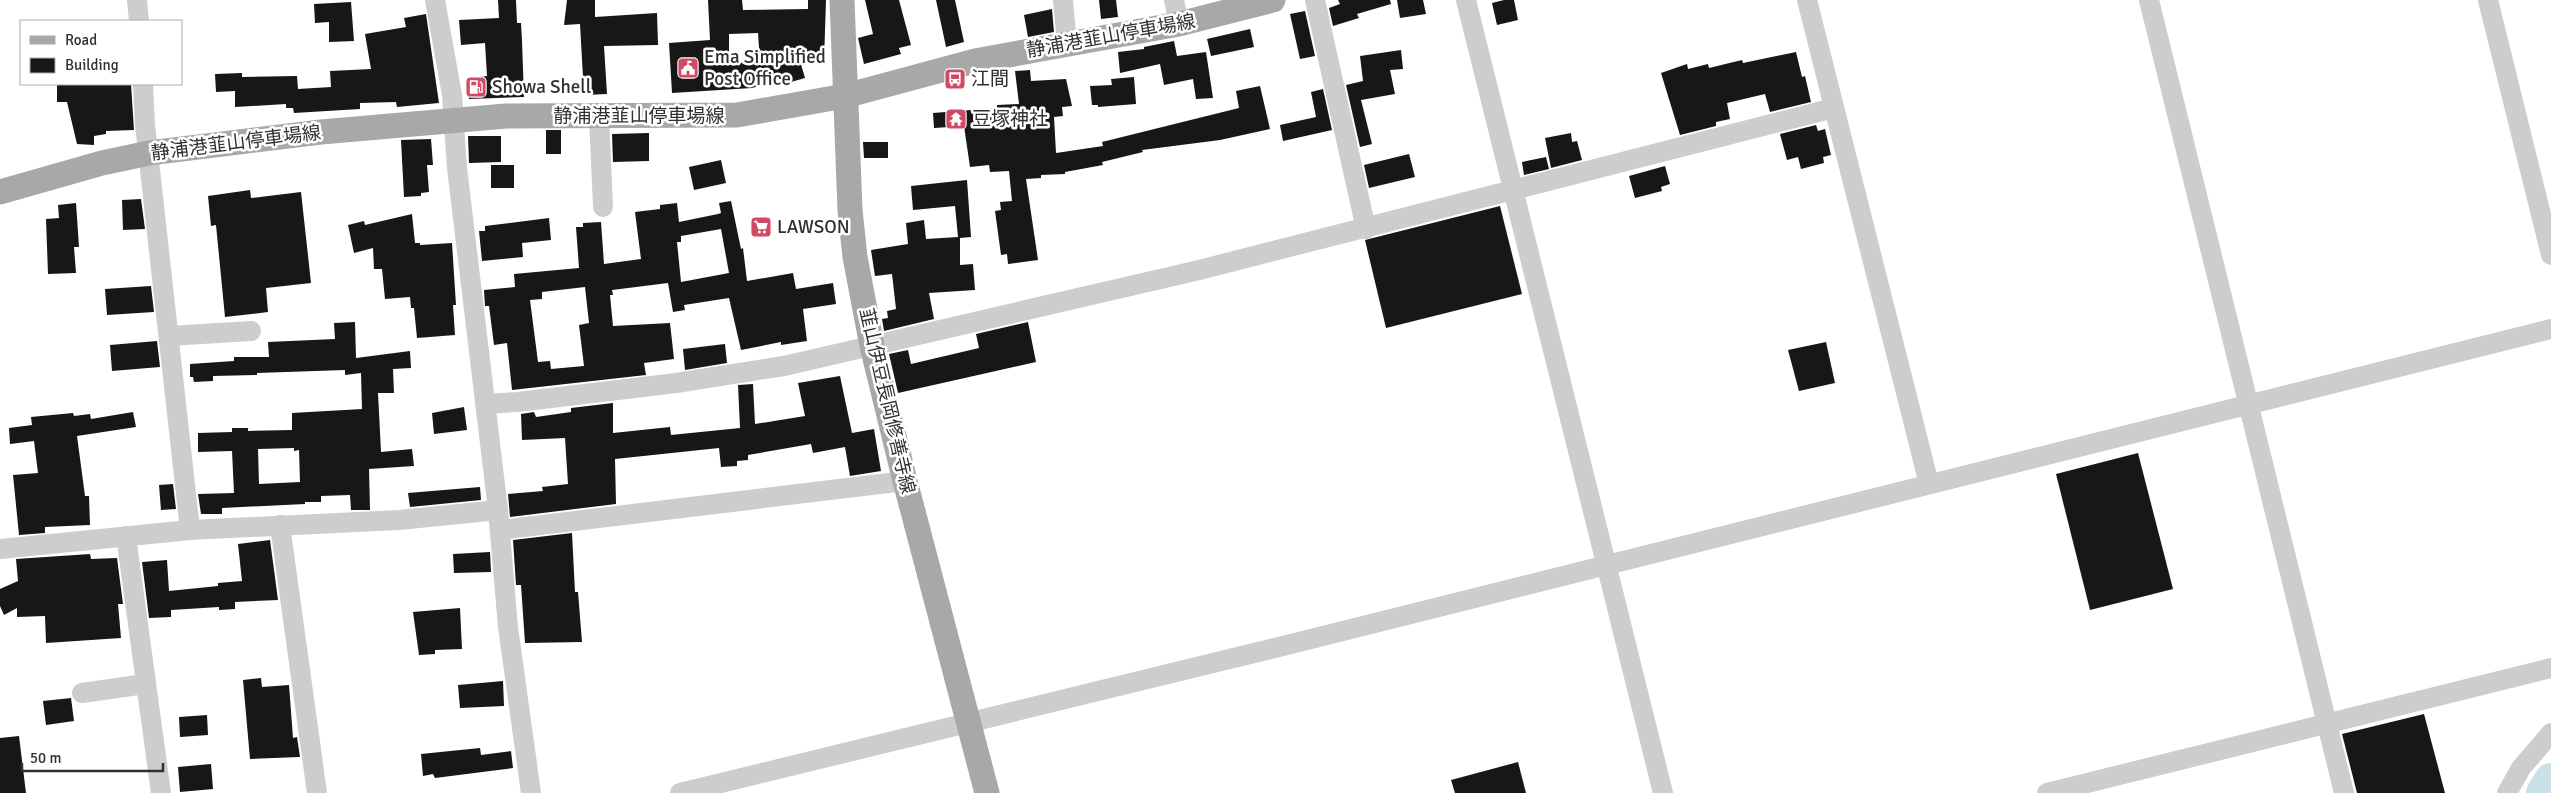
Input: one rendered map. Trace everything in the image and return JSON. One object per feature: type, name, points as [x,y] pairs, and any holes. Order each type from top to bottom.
[{"type":"main road","name":"韮山伊豆長岡修善寺線","points":[[842,0],[850,210],[855,257],[872,346],[905,481],[970,722],[987,793]]},
{"type":"main road","name":"静浦港韮山停車場線","points":[[0,192],[102,163],[149,153],[321,132],[506,116],[737,115],[845,96],[975,60],[1178,24],[1273,0]]},
{"type":"street","points":[[137,0],[139,20]]},
{"type":"street","points":[[435,0],[452,95],[453,121],[498,510],[514,673],[532,793]]},
{"type":"street","points":[[1062,0],[1067,44]]},
{"type":"street","points":[[1174,0],[1178,24]]},
{"type":"street","points":[[1315,0],[1366,229]]},
{"type":"street","points":[[1466,0],[1663,793]]},
{"type":"street","points":[[1807,0],[1929,484]]},
{"type":"street","points":[[2149,0],[2344,793]]},
{"type":"street","points":[[2488,0],[2551,255]]},
{"type":"street","points":[[143,85],[190,530]]},
{"type":"street","points":[[485,404],[518,402],[676,383],[784,366],[1366,229],[1513,189],[1834,108]]},
{"type":"street","points":[[599,116],[602,207]]},
{"type":"street","points":[[680,793],[1606,565],[2551,329]]},
{"type":"street","points":[[169,336],[251,331]]},
{"type":"street","points":[[500,530],[905,481]]},
{"type":"street","points":[[0,549],[190,530],[399,520],[498,510]]},
{"type":"street","points":[[280,525],[316,793]]},
{"type":"street","points":[[126,536],[161,793]]},
{"type":"street","points":[[2047,793],[2551,668]]},
{"type":"street","points":[[82,693],[145,684]]},
{"type":"street","points":[[2507,793],[2521,768],[2551,733]]},
{"type":"building","points":[[498,0],[516,0],[517,23],[521,23],[524,97],[469,99],[468,78],[487,76],[485,43],[461,45],[459,20],[499,18]]},
{"type":"building","points":[[567,0],[595,0],[595,17],[657,13],[658,45],[604,46],[607,94],[584,95],[580,24],[564,25]]},
{"type":"building","points":[[708,0],[742,0],[743,10],[808,9],[808,0],[826,0],[824,61],[800,61],[805,78],[784,84],[782,79],[752,88],[672,93],[669,43],[710,40]],"holes":[[[758,33],[760,62],[729,63],[729,34]]]},
{"type":"building","points":[[865,0],[899,0],[911,45],[899,48],[901,54],[864,64],[858,38],[873,34]]},
{"type":"building","points":[[936,0],[955,0],[964,42],[946,47]]},
{"type":"building","points":[[1099,0],[1116,0],[1118,17],[1101,19]]},
{"type":"building","points":[[1338,0],[1390,0],[1391,4],[1357,14],[1359,18],[1333,26],[1329,8],[1340,4]]},
{"type":"building","points":[[1397,0],[1423,0],[1426,14],[1400,18]]},
{"type":"building","points":[[1514,0],[1518,20],[1497,25],[1492,3]]},
{"type":"building","points":[[351,2],[354,41],[329,42],[329,22],[315,23],[314,4]]},
{"type":"building","points":[[1052,9],[1054,32],[1028,37],[1024,15]]},
{"type":"building","points":[[1305,11],[1315,56],[1300,59],[1290,14]]},
{"type":"building","points":[[426,14],[439,103],[397,107],[396,102],[360,103],[360,109],[294,113],[293,108],[286,108],[286,104],[235,107],[235,91],[216,92],[215,74],[242,73],[242,77],[297,76],[298,89],[331,87],[330,71],[371,69],[365,34],[406,27],[404,18]]},
{"type":"building","points":[[1250,29],[1254,47],[1211,56],[1207,39]]},
{"type":"building","points":[[1174,41],[1177,56],[1206,52],[1213,98],[1196,99],[1193,79],[1164,85],[1160,64],[1120,73],[1118,52],[1144,49],[1144,47]]},
{"type":"building","points":[[1401,50],[1403,69],[1390,70],[1395,94],[1361,100],[1372,144],[1360,147],[1346,85],[1363,81],[1360,56]]},
{"type":"building","points":[[1796,52],[1802,77],[1805,76],[1811,102],[1770,112],[1765,94],[1727,103],[1730,119],[1716,122],[1716,126],[1680,135],[1661,73],[1687,64],[1688,69],[1708,64],[1709,68],[1742,60],[1743,63]]},
{"type":"building","points":[[1030,70],[1031,81],[1066,79],[1072,106],[1062,107],[1063,116],[1054,117],[1056,153],[1103,146],[1102,142],[1239,108],[1236,91],[1260,86],[1270,129],[1220,140],[1142,150],[1143,152],[1102,162],[1103,165],[1065,172],[1065,174],[1041,175],[1041,178],[1026,179],[1038,260],[1008,264],[1007,254],[1001,255],[995,211],[1001,210],[1000,202],[1012,201],[1009,171],[990,172],[989,165],[970,167],[964,126],[934,128],[933,113],[997,108],[997,105],[1019,104],[1015,71]]},
{"type":"building","points":[[1134,77],[1136,104],[1098,107],[1098,105],[1092,105],[1090,86],[1112,85],[1111,79]]},
{"type":"building","points":[[57,85],[131,85],[134,130],[106,131],[106,134],[94,136],[94,145],[77,144],[67,102],[57,102]]},
{"type":"building","points":[[1323,89],[1332,130],[1283,141],[1280,125],[1316,117],[1311,92]]},
{"type":"building","points":[[1816,125],[1818,131],[1825,129],[1831,155],[1823,157],[1824,163],[1801,169],[1798,157],[1787,160],[1780,134]]},
{"type":"building","points":[[546,130],[561,130],[561,154],[546,154]]},
{"type":"building","points":[[649,133],[649,161],[613,162],[612,134]]},
{"type":"building","points":[[1571,133],[1572,142],[1577,141],[1582,160],[1551,168],[1545,138]]},
{"type":"building","points":[[468,136],[501,136],[501,162],[469,163]]},
{"type":"building","points":[[431,139],[433,165],[427,165],[429,192],[421,193],[421,196],[404,197],[401,140]]},
{"type":"building","points":[[863,142],[888,142],[888,158],[864,158]]},
{"type":"building","points":[[1409,154],[1415,177],[1369,188],[1364,165]]},
{"type":"building","points":[[1546,157],[1549,169],[1524,175],[1522,162]]},
{"type":"building","points":[[721,160],[726,183],[694,190],[689,167]]},
{"type":"building","points":[[491,165],[514,165],[514,188],[491,188]]},
{"type":"building","points":[[1665,166],[1670,184],[1661,187],[1662,191],[1635,198],[1629,176]]},
{"type":"building","points":[[967,180],[971,237],[960,238],[960,265],[973,264],[975,290],[929,293],[934,319],[884,331],[882,319],[888,318],[887,311],[896,309],[892,274],[875,276],[871,250],[908,244],[906,223],[924,220],[926,239],[958,237],[955,206],[913,210],[911,186]]},
{"type":"building","points":[[250,190],[251,198],[301,192],[311,283],[266,288],[268,312],[225,317],[216,225],[211,226],[208,196]]},
{"type":"building","points":[[141,199],[145,229],[123,230],[122,200]]},
{"type":"building","points":[[731,201],[741,249],[743,248],[747,281],[793,273],[796,289],[833,283],[836,304],[803,309],[807,341],[781,345],[781,342],[741,350],[729,298],[684,305],[685,310],[673,312],[668,283],[612,290],[613,295],[610,295],[613,326],[670,323],[674,359],[644,363],[646,375],[512,390],[507,343],[494,345],[489,306],[485,306],[484,290],[515,287],[514,274],[579,268],[576,227],[583,227],[583,223],[601,222],[604,264],[641,259],[635,212],[660,209],[660,205],[677,203],[679,222],[721,213],[719,203]],"holes":[[[721,229],[729,273],[681,282],[677,242],[681,242],[681,236]],[[585,287],[589,323],[579,325],[584,366],[551,369],[550,361],[538,362],[530,300],[542,299],[542,292]]]},
{"type":"building","points":[[76,203],[79,247],[74,247],[76,273],[48,274],[46,219],[59,218],[58,205]]},
{"type":"building","points":[[1500,206],[1522,294],[1386,328],[1365,240]]},
{"type":"building","points":[[412,214],[415,243],[420,243],[420,245],[452,243],[456,305],[453,305],[455,335],[417,338],[414,308],[411,308],[410,297],[385,299],[382,269],[374,269],[373,248],[354,253],[348,225],[364,221],[365,225]]},
{"type":"building","points":[[549,218],[551,240],[522,243],[523,257],[482,261],[479,231],[485,231],[485,226]]},
{"type":"building","points":[[151,286],[154,312],[107,315],[105,289]]},
{"type":"building","points":[[355,322],[356,358],[410,351],[411,368],[393,369],[394,393],[378,393],[381,452],[412,449],[414,466],[369,469],[370,510],[351,510],[350,495],[321,496],[321,502],[305,502],[305,504],[222,508],[222,514],[201,514],[198,494],[234,493],[232,451],[198,452],[198,433],[232,432],[232,428],[248,428],[248,431],[292,430],[292,413],[362,409],[361,373],[345,375],[345,370],[257,373],[257,375],[213,376],[213,381],[194,382],[193,377],[190,377],[190,364],[234,361],[234,357],[269,357],[268,342],[335,339],[334,323]],"holes":[[[294,448],[294,451],[299,450],[300,482],[259,484],[258,449]]]},
{"type":"building","points":[[1028,322],[1036,362],[898,393],[889,354],[908,350],[911,364],[979,348],[976,334]]},
{"type":"building","points":[[157,341],[160,367],[112,371],[110,345]]},
{"type":"building","points":[[1826,342],[1835,383],[1799,391],[1788,350]]},
{"type":"building","points":[[725,344],[727,363],[685,370],[683,349]]},
{"type":"building","points":[[840,376],[852,433],[874,429],[881,471],[850,476],[845,447],[813,453],[811,444],[748,455],[748,460],[737,461],[737,466],[721,467],[719,448],[615,459],[616,504],[510,517],[508,494],[543,491],[542,487],[568,484],[565,438],[522,440],[521,414],[534,412],[536,417],[571,412],[571,408],[613,403],[613,433],[670,427],[671,435],[740,428],[738,385],[753,384],[755,424],[805,416],[798,383]]},
{"type":"building","points":[[464,407],[467,430],[434,434],[432,413]]},
{"type":"building","points":[[133,412],[136,427],[77,436],[85,496],[89,496],[90,525],[45,527],[45,533],[19,535],[13,475],[38,473],[34,441],[10,444],[9,428],[32,425],[31,417],[73,413],[74,416],[90,414],[91,419]]},
{"type":"building","points":[[2138,453],[2173,589],[2090,610],[2056,474]]},
{"type":"building","points":[[173,484],[176,509],[161,510],[159,485]]},
{"type":"building","points":[[480,487],[481,500],[410,507],[408,493]]},
{"type":"building","points":[[572,533],[575,592],[578,592],[582,642],[525,643],[521,585],[516,585],[513,540]]},
{"type":"building","points":[[270,540],[278,600],[235,602],[235,609],[219,610],[219,607],[171,610],[171,617],[149,618],[142,562],[167,560],[169,591],[218,586],[218,583],[242,581],[238,544]]},
{"type":"building","points":[[490,552],[491,572],[454,573],[453,554]]},
{"type":"building","points":[[90,554],[91,559],[117,558],[123,604],[118,604],[121,638],[46,643],[45,616],[17,617],[17,608],[4,615],[0,606],[0,589],[18,581],[16,559]]},
{"type":"building","points":[[460,608],[462,649],[435,650],[435,654],[419,655],[413,612]]},
{"type":"building","points":[[261,678],[262,687],[289,685],[293,738],[297,737],[300,757],[250,759],[243,680]]},
{"type":"building","points":[[503,681],[504,706],[460,708],[458,685]]},
{"type":"building","points":[[71,698],[74,721],[46,725],[43,701]]},
{"type":"building","points":[[2424,714],[2445,793],[2357,793],[2342,734]]},
{"type":"building","points":[[207,715],[208,735],[180,737],[179,717]]},
{"type":"building","points":[[19,736],[26,793],[0,793],[0,738]]},
{"type":"building","points":[[480,748],[481,755],[511,751],[513,768],[435,778],[433,774],[423,776],[421,754]]},
{"type":"building","points":[[1518,762],[1526,793],[1455,793],[1451,780]]},
{"type":"building","points":[[211,764],[213,789],[180,792],[178,767]]},
{"type":"waterway","points":[[2543,793],[2551,780]]},
{"type":"place","name":"Ema Simplified Post Office","points":[[688,68]]},
{"type":"place","name":"江間","points":[[955,79]]},
{"type":"place","name":"Showa Shell","points":[[476,87]]},
{"type":"place","name":"豆塚神社","points":[[956,119]]},
{"type":"place","name":"LAWSON","points":[[761,227]]}]
